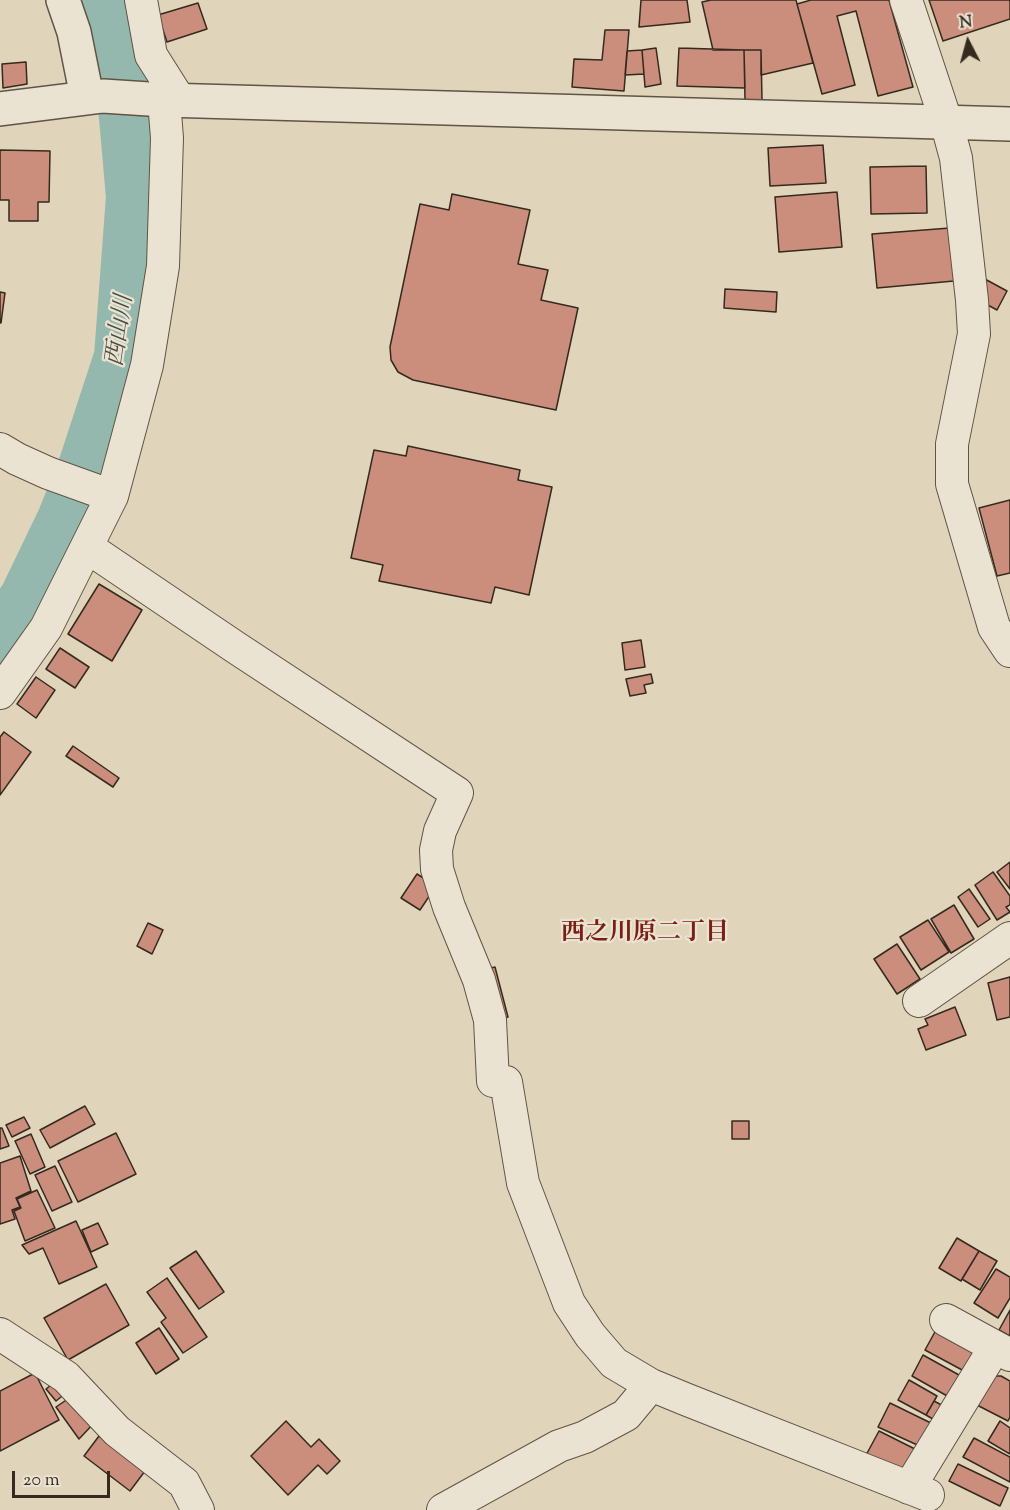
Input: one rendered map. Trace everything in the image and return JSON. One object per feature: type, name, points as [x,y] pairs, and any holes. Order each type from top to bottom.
[{"type":"street","points":[[63,0],[95,97]]},
{"type":"street","points":[[0,693],[46,628],[87,547],[147,365],[163,266],[167,138],[172,101],[152,55],[141,0]]},
{"type":"street","points":[[906,0],[956,158],[974,334],[952,444],[952,484],[994,627],[1010,651]]},
{"type":"street","points":[[0,109],[95,97],[1010,124]]},
{"type":"street","points":[[0,449],[17,459],[105,493]]},
{"type":"street","points":[[87,547],[458,793],[441,831],[436,850],[437,869],[449,907],[479,980],[490,1020],[493,1081],[506,1082],[512,1131],[523,1183],[569,1303],[590,1335],[614,1363],[651,1384],[919,1492],[1003,1351],[946,1320]]},
{"type":"street","points":[[919,1001],[1010,938]]},
{"type":"street","points":[[0,1334],[66,1377],[117,1431],[184,1483],[198,1510]]},
{"type":"street","points":[[442,1510],[559,1446],[585,1437],[627,1415],[651,1384]]},
{"type":"building","points":[[641,0],[687,0],[690,22],[639,27]]},
{"type":"building","points":[[711,0],[796,0],[813,63],[761,75],[761,50],[713,50],[702,2]]},
{"type":"building","points":[[811,0],[889,0],[913,87],[878,96],[856,11],[837,16],[855,85],[822,94],[797,4]]},
{"type":"building","points":[[929,0],[1010,0],[1010,19],[943,41]]},
{"type":"building","points":[[198,3],[207,29],[167,42],[158,15]]},
{"type":"building","points":[[605,30],[629,30],[624,91],[572,87],[574,59],[602,60]]},
{"type":"building","points":[[656,48],[661,84],[645,87],[642,50]]},
{"type":"building","points":[[679,48],[744,50],[745,88],[677,86]]},
{"type":"building","points":[[642,50],[644,74],[625,75],[627,51]]},
{"type":"building","points":[[744,50],[761,50],[762,100],[745,100]]},
{"type":"building","points":[[26,62],[27,84],[3,88],[2,64]]},
{"type":"building","points":[[823,145],[826,183],[770,186],[768,148]]},
{"type":"building","points":[[0,150],[50,151],[49,202],[38,202],[38,221],[9,221],[9,200],[0,200]]},
{"type":"building","points":[[926,166],[927,213],[871,214],[870,167]]},
{"type":"building","points":[[837,192],[842,247],[779,252],[775,197]]},
{"type":"building","points":[[452,194],[530,210],[518,264],[548,270],[541,300],[578,308],[556,410],[413,380],[398,372],[391,360],[390,347],[420,204],[449,210]]},
{"type":"building","points":[[950,228],[954,281],[877,288],[872,234]]},
{"type":"building","points":[[983,278],[1007,291],[997,310],[973,297]]},
{"type":"building","points":[[725,289],[777,292],[776,312],[724,308]]},
{"type":"building","points":[[0,292],[5,293],[1,323],[0,323]]},
{"type":"building","points":[[408,446],[520,470],[518,480],[552,487],[529,595],[495,587],[491,603],[379,581],[383,565],[351,558],[374,450],[406,456]]},
{"type":"building","points":[[1010,500],[1010,573],[997,576],[979,508]]},
{"type":"building","points":[[99,584],[142,610],[112,661],[68,634]]},
{"type":"building","points":[[641,640],[645,667],[625,670],[622,643]]},
{"type":"building","points":[[60,648],[89,667],[75,688],[46,669]]},
{"type":"building","points":[[651,674],[653,683],[644,685],[646,693],[630,696],[626,679]]},
{"type":"building","points":[[36,677],[55,690],[36,718],[17,704]]},
{"type":"building","points":[[4,732],[31,752],[0,795],[0,737]]},
{"type":"building","points":[[73,746],[119,778],[113,787],[66,756]]},
{"type":"building","points":[[1010,862],[1010,889],[997,872]]},
{"type":"building","points":[[993,872],[1010,896],[1010,905],[1006,907],[1010,912],[997,920],[975,885]]},
{"type":"building","points":[[417,874],[436,886],[420,910],[401,898]]},
{"type":"building","points":[[969,889],[990,919],[978,927],[958,897]]},
{"type":"building","points":[[954,905],[974,939],[951,953],[931,919]]},
{"type":"building","points":[[928,920],[949,952],[921,970],[900,937]]},
{"type":"building","points":[[148,923],[163,930],[152,954],[137,946]]},
{"type":"building","points":[[897,944],[920,979],[897,994],[874,959]]},
{"type":"building","points":[[495,967],[508,1017],[497,1020],[483,970]]},
{"type":"building","points":[[1010,977],[1010,1017],[997,1020],[988,983]]},
{"type":"building","points":[[955,1007],[966,1035],[926,1050],[918,1029],[928,1025],[925,1019]]},
{"type":"building","points":[[85,1106],[95,1124],[50,1148],[40,1130]]},
{"type":"building","points":[[24,1117],[30,1128],[12,1137],[6,1125]]},
{"type":"building","points":[[732,1121],[749,1121],[749,1139],[732,1139]]},
{"type":"building","points":[[0,1128],[9,1146],[0,1149]]},
{"type":"building","points":[[116,1133],[136,1174],[78,1202],[58,1161]]},
{"type":"building","points":[[31,1134],[45,1167],[30,1174],[15,1141]]},
{"type":"building","points":[[20,1156],[31,1191],[16,1198],[20,1207],[12,1210],[15,1219],[0,1224],[0,1163]]},
{"type":"building","points":[[55,1166],[72,1202],[52,1211],[35,1175]]},
{"type":"building","points":[[37,1190],[55,1228],[25,1241],[14,1211],[21,1208],[17,1199]]},
{"type":"building","points":[[76,1221],[97,1267],[59,1284],[43,1248],[29,1254],[22,1245]]},
{"type":"building","points":[[98,1223],[108,1244],[91,1252],[82,1230]]},
{"type":"building","points":[[957,1238],[979,1251],[961,1281],[939,1268]]},
{"type":"building","points":[[196,1251],[224,1292],[199,1309],[170,1268]]},
{"type":"building","points":[[979,1251],[997,1261],[980,1290],[962,1279]]},
{"type":"building","points":[[996,1269],[1010,1277],[1010,1298],[998,1318],[974,1303]]},
{"type":"building","points":[[167,1278],[207,1337],[183,1353],[161,1322],[166,1318],[147,1292]]},
{"type":"building","points":[[106,1284],[129,1325],[68,1360],[44,1318]]},
{"type":"building","points":[[1010,1310],[1010,1336],[999,1330]]},
{"type":"building","points":[[159,1328],[179,1359],[156,1374],[136,1343]]},
{"type":"building","points":[[936,1330],[975,1350],[964,1371],[925,1350]]},
{"type":"building","points":[[923,1355],[968,1380],[956,1401],[912,1376]]},
{"type":"building","points":[[35,1373],[59,1420],[0,1451],[0,1391]]},
{"type":"building","points":[[994,1376],[1001,1376],[1010,1381],[1008,1421],[975,1404]]},
{"type":"building","points":[[909,1380],[937,1396],[926,1415],[898,1400]]},
{"type":"building","points":[[56,1381],[66,1393],[56,1401],[46,1389]]},
{"type":"building","points":[[75,1394],[95,1422],[79,1439],[56,1407]]},
{"type":"building","points":[[934,1401],[951,1410],[943,1425],[926,1415]]},
{"type":"building","points":[[890,1403],[937,1426],[926,1449],[878,1427]]},
{"type":"building","points":[[286,1421],[311,1447],[319,1439],[340,1461],[327,1474],[318,1465],[288,1495],[251,1456]]},
{"type":"building","points":[[1000,1421],[1010,1428],[1010,1454],[988,1441]]},
{"type":"building","points":[[879,1431],[919,1451],[905,1478],[865,1457]]},
{"type":"building","points":[[99,1436],[145,1471],[130,1491],[84,1456]]},
{"type":"building","points":[[974,1438],[1010,1457],[1010,1482],[963,1457]]},
{"type":"building","points":[[958,1464],[1008,1488],[1000,1506],[949,1481]]},
{"type":"waterway","name":"西山川","points":[[0,640],[28,599],[66,520],[87,467],[123,357],[135,197],[124,72],[104,0]]},
{"type":"district","name":"西之川原二丁目","points":[[645,935]]}]
